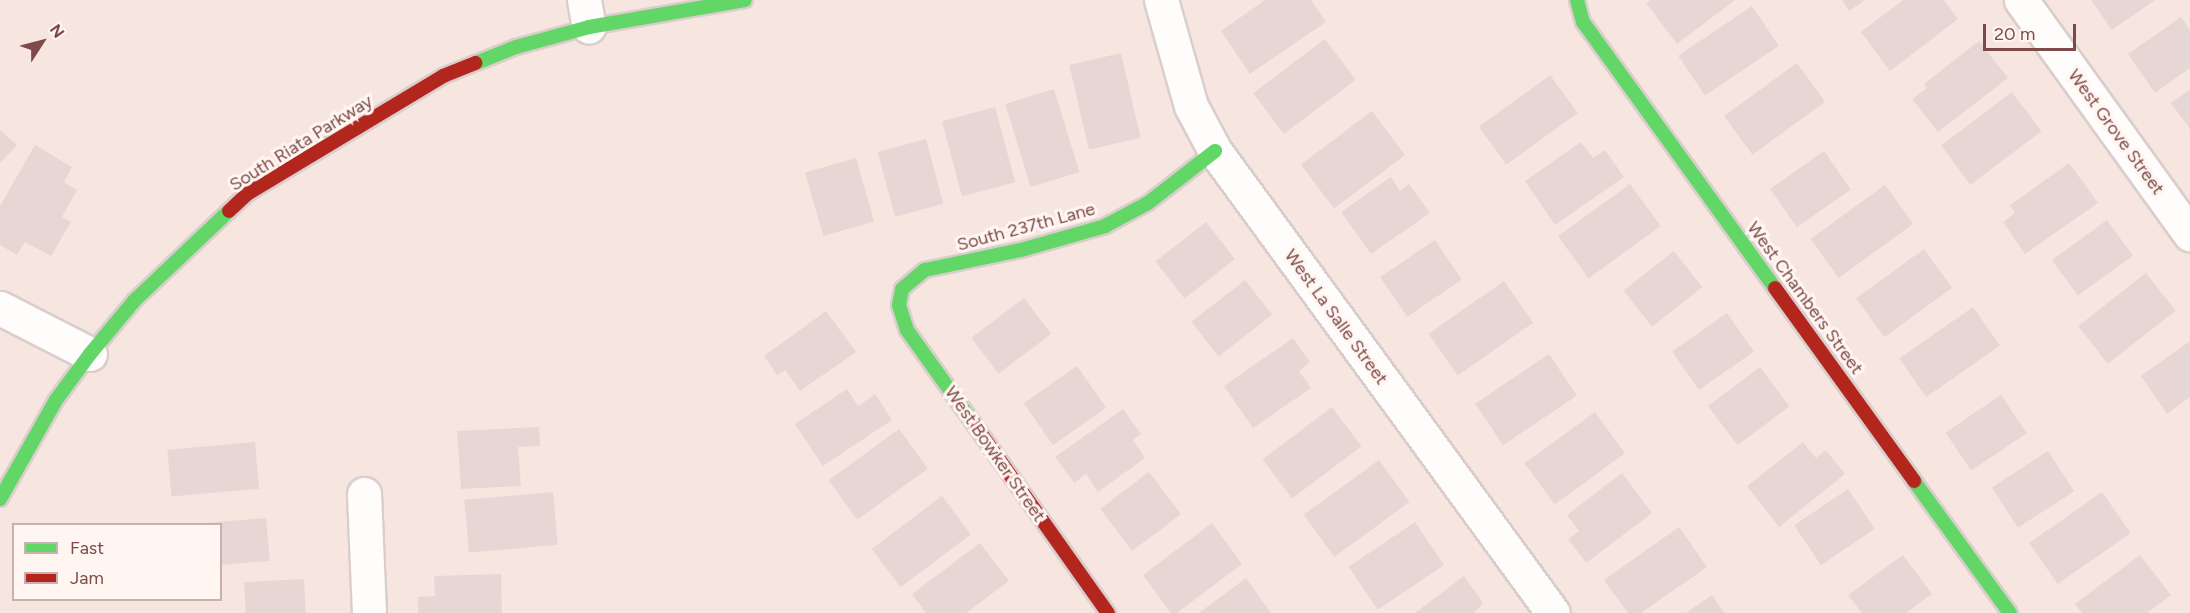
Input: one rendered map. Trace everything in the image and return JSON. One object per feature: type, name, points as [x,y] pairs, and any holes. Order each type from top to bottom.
[{"type":"street","name":"South Riata Parkway","points":[[0,499],[56,400],[90,354],[134,301],[248,194],[443,76],[516,47],[587,14],[745,0]]},
{"type":"street","name":"West La Salle Street","points":[[1161,0],[1191,106],[1215,151],[1553,613]]},
{"type":"street","name":"West Grove Street","points":[[2022,0],[2190,234]]},
{"type":"street","name":"West Chambers Street","points":[[1577,1],[1583,22],[2010,613]]},
{"type":"street","name":"South 237th Lane","points":[[902,289],[926,270],[1021,250],[1105,226],[1148,202],[1215,151]]},
{"type":"street","name":"West Bowker Street","points":[[902,289],[899,305],[907,330],[1108,613]]},
{"type":"street","points":[[0,308],[90,354]]},
{"type":"street","points":[[364,494],[369,613]]},
{"type":"shaded area","points":[[0,0],[2190,0],[2190,613],[0,613]]},
{"type":"building","points":[[1265,0],[1311,0],[1326,22],[1250,74],[1221,31]]},
{"type":"building","points":[[1650,0],[1735,0],[1677,44],[1646,3]]},
{"type":"building","points":[[1842,0],[1865,0],[1849,11]]},
{"type":"building","points":[[1903,0],[1944,0],[1958,19],[1890,71],[1861,32]]},
{"type":"building","points":[[2091,0],[2155,0],[2112,30]]},
{"type":"building","points":[[1752,6],[1779,46],[1705,96],[1678,56]]},
{"type":"building","points":[[2181,17],[2190,30],[2190,68],[2155,93],[2128,54]]},
{"type":"building","points":[[1325,39],[1356,80],[1284,134],[1253,93]]},
{"type":"building","points":[[1979,41],[2008,78],[1938,132],[1912,99],[1927,88],[1924,84]]},
{"type":"building","points":[[1121,53],[1141,138],[1089,150],[1069,65]]},
{"type":"building","points":[[1797,63],[1825,102],[1752,155],[1724,116]]},
{"type":"building","points":[[1550,75],[1578,113],[1506,165],[1479,127]]},
{"type":"building","points":[[1054,89],[1079,172],[1031,187],[1005,104]]},
{"type":"building","points":[[2190,90],[2190,129],[2171,103]]},
{"type":"building","points":[[2012,92],[2041,131],[1970,185],[1941,146]]},
{"type":"building","points":[[995,107],[1015,182],[962,197],[942,121]]},
{"type":"building","points":[[1372,111],[1405,155],[1334,208],[1301,165]]},
{"type":"building","points":[[0,130],[17,145],[0,163]]},
{"type":"building","points":[[926,139],[943,204],[895,217],[878,152]]},
{"type":"building","points":[[1581,142],[1593,158],[1605,150],[1624,177],[1555,225],[1525,181]]},
{"type":"building","points":[[35,145],[72,167],[64,182],[77,190],[62,217],[71,222],[51,256],[25,242],[17,255],[0,245],[0,206]]},
{"type":"building","points":[[1824,151],[1851,190],[1797,227],[1770,189]]},
{"type":"building","points":[[856,158],[874,221],[823,236],[805,173]]},
{"type":"building","points":[[2069,163],[2098,203],[2025,254],[2003,222],[2015,213],[2010,205]]},
{"type":"building","points":[[1391,177],[1400,191],[1409,184],[1430,213],[1371,254],[1341,212]]},
{"type":"building","points":[[1630,184],[1661,226],[1589,278],[1558,236]]},
{"type":"building","points":[[1885,185],[1913,224],[1839,278],[1811,239]]},
{"type":"building","points":[[2107,220],[2133,256],[2078,296],[2052,260]]},
{"type":"building","points":[[1206,222],[1235,259],[1185,298],[1156,261]]},
{"type":"building","points":[[1435,240],[1462,280],[1407,317],[1380,277]]},
{"type":"building","points":[[1924,249],[1952,288],[1884,337],[1856,298]]},
{"type":"building","points":[[1674,251],[1702,287],[1652,327],[1624,290]]},
{"type":"building","points":[[2146,273],[2176,311],[2108,364],[2078,326]]},
{"type":"building","points":[[1245,280],[1272,315],[1219,357],[1191,322]]},
{"type":"building","points":[[1504,281],[1533,323],[1458,376],[1429,334]]},
{"type":"building","points":[[1024,298],[1051,334],[998,374],[971,338]]},
{"type":"building","points":[[1973,307],[2000,346],[1926,397],[1899,359]]},
{"type":"building","points":[[826,311],[856,352],[800,391],[785,370],[777,375],[764,356]]},
{"type":"building","points":[[1727,313],[1754,352],[1699,390],[1672,351]]},
{"type":"building","points":[[1293,338],[1310,362],[1299,371],[1311,388],[1253,428],[1224,386]]},
{"type":"building","points":[[2190,341],[2190,397],[2167,414],[2141,376]]},
{"type":"building","points":[[1549,354],[1577,395],[1503,445],[1475,404]]},
{"type":"building","points":[[1077,366],[1106,408],[1053,445],[1024,403]]},
{"type":"building","points":[[1760,367],[1789,406],[1738,445],[1708,406]]},
{"type":"building","points":[[847,389],[858,406],[875,394],[892,420],[823,466],[795,424]]},
{"type":"building","points":[[2001,395],[2027,433],[1971,471],[1945,432]]},
{"type":"building","points":[[1332,407],[1361,446],[1292,498],[1263,459]]},
{"type":"building","points":[[1123,409],[1141,434],[1133,440],[1145,458],[1098,492],[1086,474],[1074,483],[1055,457]]},
{"type":"building","points":[[1595,412],[1625,453],[1555,504],[1525,463]]},
{"type":"building","points":[[539,427],[540,446],[518,447],[521,486],[461,489],[457,431]]},
{"type":"building","points":[[899,429],[928,469],[857,520],[829,480]]},
{"type":"building","points":[[255,442],[259,489],[171,496],[167,450]]},
{"type":"building","points":[[1803,442],[1816,458],[1826,450],[1845,474],[1779,527],[1747,486]]},
{"type":"building","points":[[2048,451],[2074,491],[2018,528],[1992,487]]},
{"type":"building","points":[[1379,460],[1410,502],[1334,557],[1304,515]]},
{"type":"building","points":[[1149,472],[1181,514],[1132,551],[1100,509]]},
{"type":"building","points":[[1622,473],[1652,513],[1586,563],[1568,539],[1579,531],[1567,515]]},
{"type":"building","points":[[1848,489],[1875,529],[1821,565],[1794,525]]},
{"type":"building","points":[[553,492],[558,545],[469,553],[464,500]]},
{"type":"building","points":[[2102,492],[2131,533],[2058,584],[2029,543]]},
{"type":"building","points":[[942,496],[971,534],[901,587],[872,549]]},
{"type":"building","points":[[266,518],[270,561],[222,565],[222,523],[206,523]]},
{"type":"building","points":[[1415,522],[1444,565],[1378,610],[1349,567]]},
{"type":"building","points":[[1212,523],[1242,564],[1177,613],[1171,613],[1143,575]]},
{"type":"building","points":[[1679,527],[1707,567],[1641,613],[1628,613],[1604,580]]},
{"type":"building","points":[[980,543],[1009,581],[966,613],[926,613],[912,594]]},
{"type":"building","points":[[1903,555],[1932,594],[1906,613],[1862,613],[1848,595]]},
{"type":"building","points":[[2140,555],[2171,595],[2147,613],[2082,613],[2075,604]]},
{"type":"building","points":[[501,574],[502,613],[418,613],[418,597],[435,596],[434,576]]},
{"type":"building","points":[[1464,576],[1483,603],[1474,613],[1415,613]]},
{"type":"building","points":[[1246,578],[1271,613],[1199,613]]},
{"type":"building","points":[[304,579],[306,613],[246,613],[244,582]]},
{"type":"building","points":[[1712,595],[1724,613],[1686,613]]},
{"type":"traffic: fast","points":[[476,63],[516,47],[589,27],[745,0]]},
{"type":"traffic: fast","points":[[1577,0],[1583,22],[1775,288]]},
{"type":"traffic: fast","points":[[974,424],[907,330],[899,305],[902,289],[925,270],[1021,250],[1105,226],[1148,203],[1215,151]]},
{"type":"traffic: fast","points":[[0,499],[56,400],[90,354],[134,301],[229,211]]},
{"type":"traffic: fast","points":[[1914,481],[2010,613]]},
{"type":"traffic: jam","points":[[229,211],[247,194],[443,76],[476,63]]},
{"type":"traffic: jam","points":[[1775,288],[1914,481]]},
{"type":"traffic: jam","points":[[974,424],[1108,613]]}]
